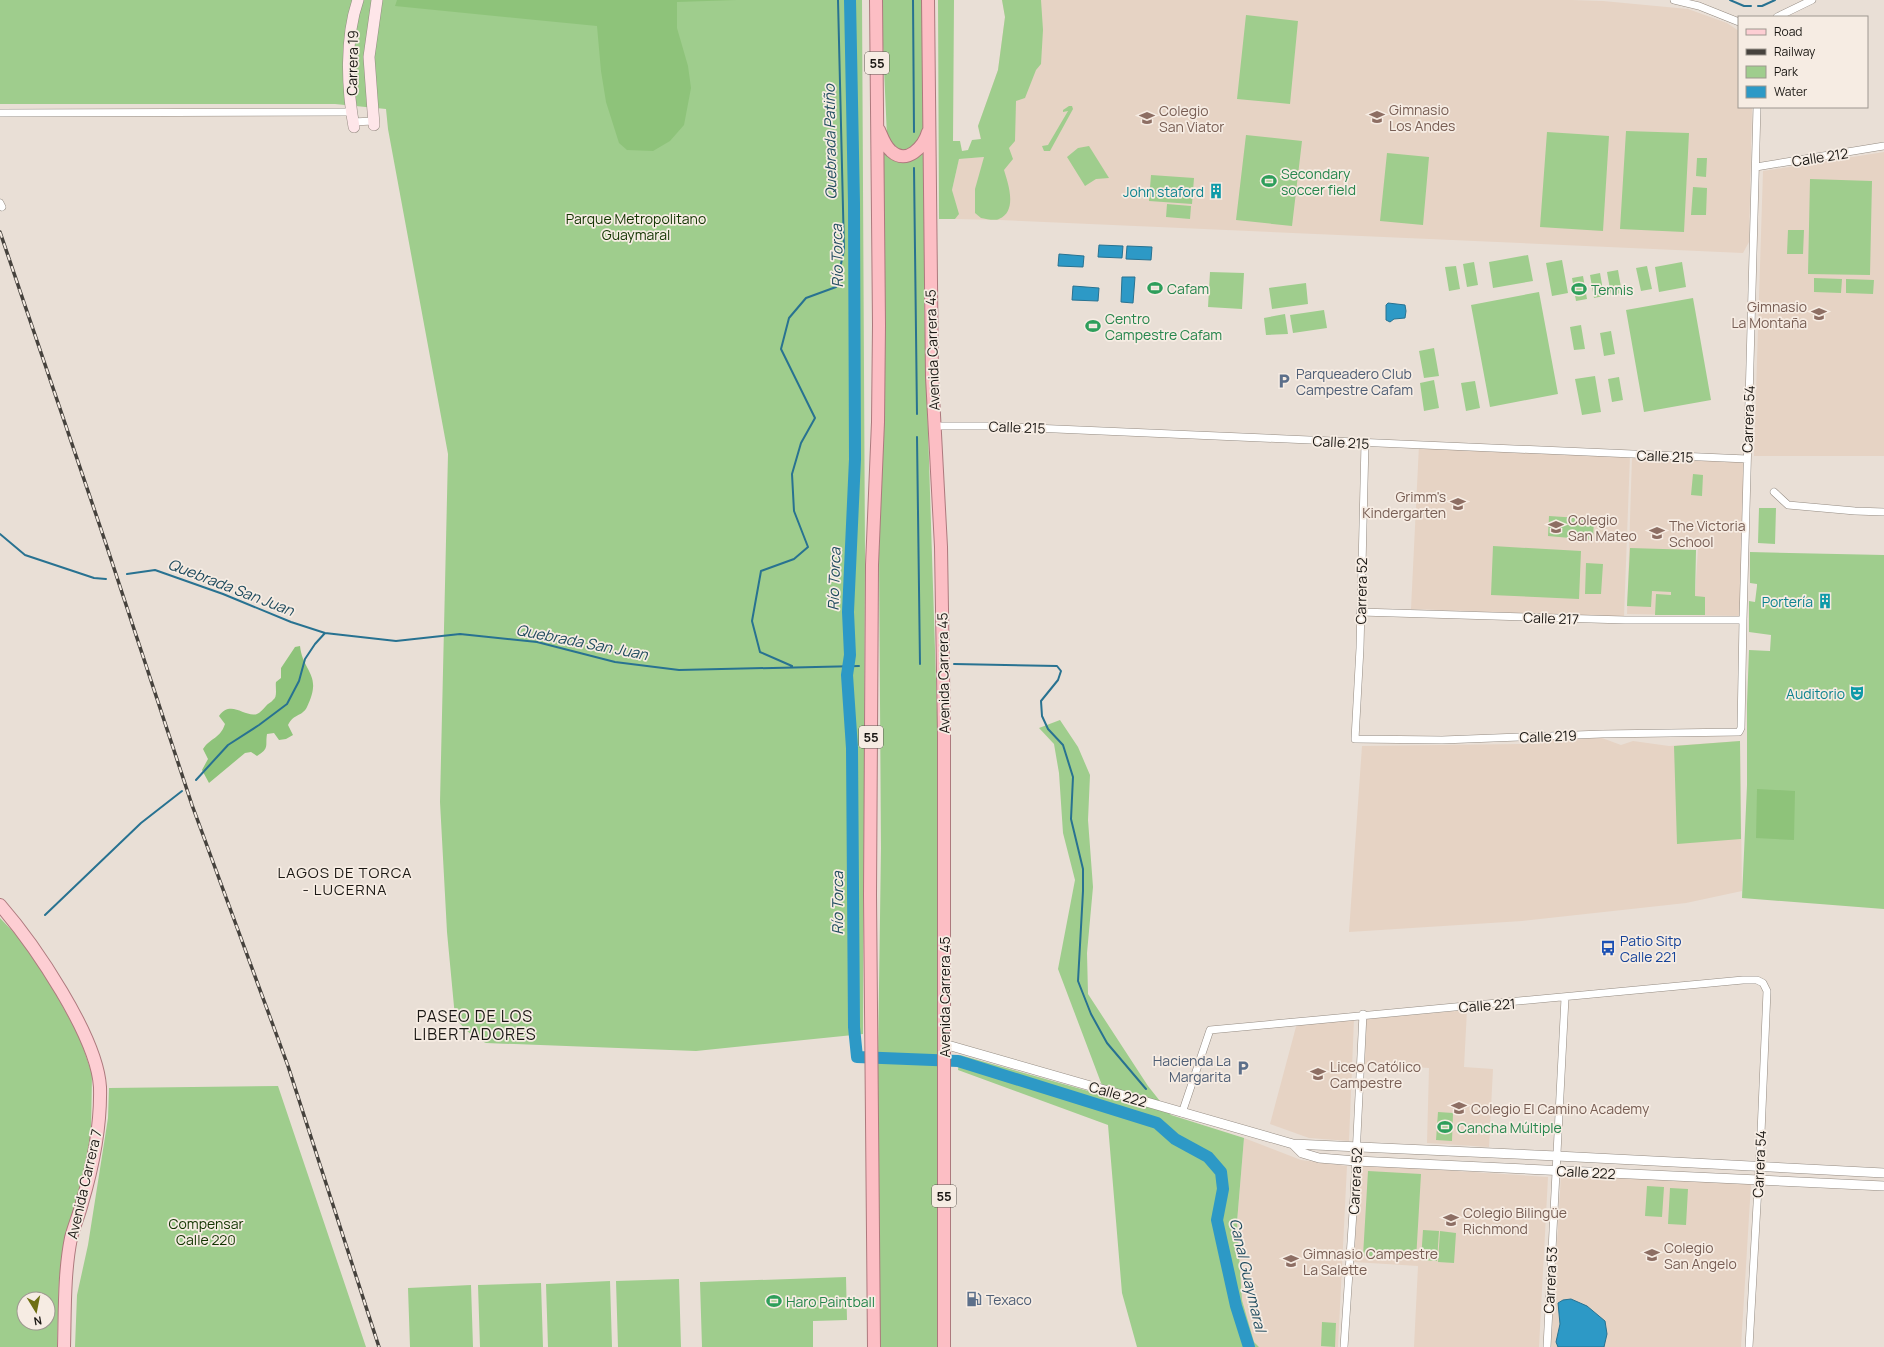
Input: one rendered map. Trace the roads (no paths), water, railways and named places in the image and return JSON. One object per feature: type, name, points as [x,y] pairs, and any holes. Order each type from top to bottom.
[{"type":"highway","name":"55","points":[[874,1347],[871,708],[872,565],[878,422],[879,326],[876,0]]},
{"type":"highway","name":"Avenida Carrera 45","points":[[928,0],[930,240],[934,426],[941,547],[944,734],[944,1347]]},
{"type":"highway","points":[[878,127],[887,147],[891,152],[895,154],[909,155],[916,152],[922,145],[930,125]]},
{"type":"main road","name":"Carrera 19","points":[[353,120],[349,59],[354,10],[358,0]]},
{"type":"main road","name":"Carrera 19","points":[[374,123],[369,57],[377,0]]},
{"type":"main road","name":"Avenida Carrera 7","points":[[0,906],[26,938],[64,997],[86,1039],[96,1065],[100,1086],[99,1114],[94,1152],[68,1258],[64,1347]]},
{"type":"street","points":[[1674,0],[1699,6],[1738,22]]},
{"type":"street","points":[[1779,16],[1812,0]]},
{"type":"street","name":"Carrera 54","points":[[1741,730],[1742,620],[1757,108]]},
{"type":"street","points":[[0,113],[353,120],[374,123]]},
{"type":"street","name":"Calle 212","points":[[1756,167],[1884,146]]},
{"type":"street","name":"Calle 215","points":[[934,426],[987,426],[1747,459]]},
{"type":"street","name":"Carrera 52","points":[[1355,739],[1365,443]]},
{"type":"street","points":[[1774,492],[1788,505],[1884,512]]},
{"type":"street","name":"Calle 217","points":[[1360,612],[1625,620],[1742,620]]},
{"type":"street","name":"Calle 219","points":[[1355,739],[1455,740],[1602,734],[1737,733],[1741,730]]},
{"type":"street","name":"Calle 221","points":[[1182,1113],[1210,1030],[1363,1014],[1565,998],[1743,980],[1757,980],[1763,982]]},
{"type":"street","name":"Carrera 54","points":[[1749,1347],[1758,1166],[1762,1133],[1767,991],[1763,982]]},
{"type":"street","name":"Carrera 53","points":[[1547,1347],[1565,998]]},
{"type":"street","name":"Carrera 52","points":[[1344,1347],[1357,1148],[1363,1014]]},
{"type":"street","name":"Calle 222","points":[[944,1044],[1293,1144],[1758,1166],[1884,1174]]},
{"type":"street","name":"Calle 222","points":[[1293,1144],[1302,1153],[1319,1158],[1356,1161],[1884,1186]]},
{"type":"water","points":[[1099,245],[1123,246],[1122,258],[1098,257]]},
{"type":"water","points":[[1127,246],[1152,247],[1151,260],[1126,259]]},
{"type":"water","points":[[1059,254],[1084,256],[1083,267],[1058,266]]},
{"type":"water","points":[[1122,277],[1135,277],[1133,303],[1121,302]]},
{"type":"water","points":[[1073,286],[1099,288],[1098,301],[1072,300]]},
{"type":"water","points":[[1388,303],[1405,305],[1405,318],[1394,319],[1390,322],[1386,320],[1386,305]]},
{"type":"water","points":[[1571,1299],[1587,1306],[1605,1321],[1607,1334],[1604,1347],[1558,1347],[1556,1342],[1560,1324],[1558,1303],[1563,1300]]},
{"type":"waterway","name":"Quebrada Patiño","points":[[792,666],[760,652],[752,621],[761,571],[794,559],[808,547],[794,511],[792,474],[801,443],[815,418],[781,349],[789,318],[806,298],[836,287],[844,250],[838,0]]},
{"type":"waterway","name":"Río Torca","points":[[850,0],[854,203],[855,459],[848,612],[850,655],[847,675],[852,748],[854,1027],[857,1057],[958,1061],[1157,1123],[1175,1139],[1208,1157],[1221,1172],[1223,1189],[1217,1220],[1236,1306],[1249,1347]]},
{"type":"waterway","points":[[913,0],[914,132]]},
{"type":"waterway","points":[[1730,0],[1744,6],[1751,6]]},
{"type":"waterway","points":[[1758,6],[1762,6],[1775,0]]},
{"type":"waterway","points":[[914,168],[917,414]]},
{"type":"waterway","points":[[917,437],[920,664]]},
{"type":"waterway","name":"Quebrada San Juan","points":[[0,534],[25,555],[94,578],[106,579]]},
{"type":"waterway","name":"Quebrada San Juan","points":[[127,574],[155,570],[223,594],[291,622],[325,633],[396,641],[460,634],[537,642],[615,662],[679,670],[859,666]]},
{"type":"waterway","name":"Quebrada San Juan","points":[[196,780],[228,745],[259,725],[287,704],[299,681],[305,659],[315,644],[325,633]]},
{"type":"waterway","name":"Quebrada San Juan","points":[[954,664],[1057,666],[1061,671],[1058,680],[1041,701],[1042,716],[1048,729],[1063,745],[1073,777],[1071,819],[1083,869],[1078,981],[1091,1014],[1107,1043],[1146,1089]]},
{"type":"waterway","name":"Quebrada San Juan","points":[[45,915],[141,823],[182,791]]},
{"type":"railway","points":[[0,232],[106,544],[192,805],[288,1066],[379,1347]]},
{"type":"place","name":"Gimnasio Los Andes","points":[[1377,117]]},
{"type":"place","name":"Colegio San Viator","points":[[1147,118]]},
{"type":"place","name":"Secondary soccer field","points":[[1269,181]]},
{"type":"place","name":"John staford","points":[[1216,191]]},
{"type":"place","name":"Cafam","points":[[1155,288]]},
{"type":"place","name":"Tennis","points":[[1579,289]]},
{"type":"place","name":"Gimnasio La Montaña","points":[[1819,314]]},
{"type":"place","name":"Centro Campestre Cafam","points":[[1093,326]]},
{"type":"place","name":"Parqueadero Club Campestre Cafam","points":[[1284,381]]},
{"type":"place","name":"Grimm's Kindergarten","points":[[1458,504]]},
{"type":"place","name":"Colegio San Mateo","points":[[1556,527]]},
{"type":"place","name":"The Victoria School","points":[[1657,533]]},
{"type":"place","name":"Portería","points":[[1825,601]]},
{"type":"place","name":"Auditorio","points":[[1857,693]]},
{"type":"place","name":"Patio Sitp Calle 221","points":[[1608,948]]},
{"type":"place","name":"Hacienda La Margarita","points":[[1243,1068]]},
{"type":"place","name":"Liceo Católico Campestre","points":[[1318,1074]]},
{"type":"place","name":"Colegio El Camino Academy","points":[[1459,1108]]},
{"type":"place","name":"Cancha Múltiple","points":[[1445,1127]]},
{"type":"place","name":"Colegio Bilingüe Richmond","points":[[1451,1220]]},
{"type":"place","name":"Colegio San Angelo","points":[[1652,1255]]},
{"type":"place","name":"Gimnasio Campestre La Salette","points":[[1291,1261]]},
{"type":"place","name":"Texaco","points":[[974,1299]]},
{"type":"place","name":"Haro Paintball","points":[[774,1301]]},
{"type":"district","name":"LAGOS DE TORCA - LUCERNA","points":[[345,880]]},
{"type":"district","name":"PASEO DE LOS LIBERTADORES","points":[[475,1025]]},
{"type":"park label","name":"Parque Metropolitano Guaymaral","points":[[636,226]]},
{"type":"park label","name":"Compensar Calle 220","points":[[206,1232]]},
{"type":"water label","name":"Canal Guaymaral","points":[[1248,1275]]}]
